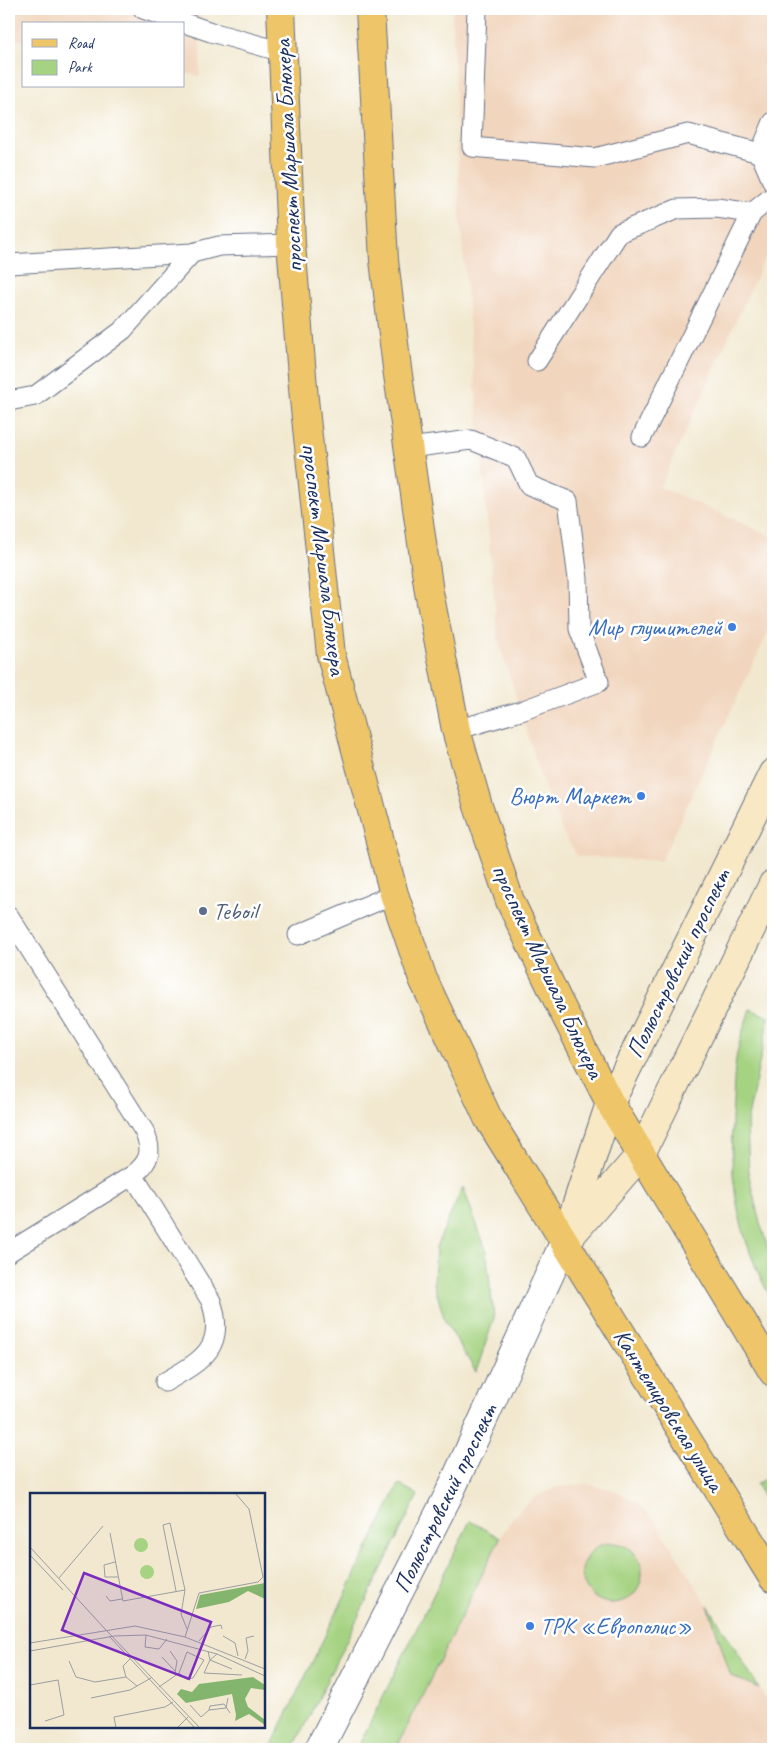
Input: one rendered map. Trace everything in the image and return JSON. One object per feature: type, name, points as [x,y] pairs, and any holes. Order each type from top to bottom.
[{"type":"main road","name":"проспект Маршала Блюхера","points":[[281,9],[291,244],[304,399],[331,655],[394,894],[423,979],[488,1118],[564,1243]]},
{"type":"main road","name":"проспект Маршала Блюхера","points":[[370,9],[384,260],[397,368],[429,592],[456,730],[478,806],[510,901],[610,1103],[642,1154]]},
{"type":"main road","name":"Полюстровский проспект","points":[[564,1243],[610,1103],[773,773]]},
{"type":"main road","name":"Полюстровский проспект","points":[[564,1243],[642,1154],[773,884]]},
{"type":"main road","points":[[642,1154],[773,1372]]},
{"type":"main road","name":"Кантемировская улица","points":[[564,1243],[773,1578]]},
{"type":"street","name":"Полюстровский проспект","points":[[319,1749],[449,1494],[564,1243]]},
{"type":"lane","points":[[143,9],[181,22]]},
{"type":"lane","points":[[477,9],[472,147],[595,158],[688,134],[760,153]]},
{"type":"lane","points":[[185,23],[282,52]]},
{"type":"lane","points":[[773,122],[760,153],[773,183]]},
{"type":"lane","points":[[642,437],[752,213],[773,196]]},
{"type":"lane","points":[[537,361],[619,233],[677,209],[716,208],[752,213]]},
{"type":"lane","points":[[9,264],[192,254],[220,246],[291,244]]},
{"type":"lane","points":[[9,401],[35,396],[123,330],[192,254]]},
{"type":"lane","points":[[409,448],[471,440],[516,458],[530,485],[568,501],[578,580],[579,629],[599,682],[521,711],[456,730]]},
{"type":"lane","points":[[298,935],[394,894]]},
{"type":"lane","points":[[9,916],[147,1139],[149,1148],[148,1157],[142,1168],[133,1175],[9,1252]]},
{"type":"lane","points":[[133,1175],[211,1301],[215,1315],[216,1329],[212,1343],[205,1356],[194,1366],[165,1382]]},
{"type":"shaded area","points":[[9,9],[200,9],[200,76],[185,73],[185,22],[22,22],[22,41],[9,38]]},
{"type":"shaded area","points":[[452,9],[773,9],[773,240],[660,487],[773,537],[773,621],[661,861],[577,856],[563,833],[544,786],[498,639],[460,218]]},
{"type":"shaded area","points":[[585,1484],[612,1489],[635,1501],[654,1519],[773,1710],[773,1749],[357,1749],[470,1521],[500,1537],[515,1515],[535,1497],[559,1487]]},
{"type":"green space","points":[[750,1009],[769,1017],[747,1122],[749,1176],[759,1219],[773,1265],[773,1302],[760,1278],[743,1229],[737,1205],[732,1156],[735,1069],[739,1044]]},
{"type":"green space","points":[[463,1187],[486,1250],[494,1318],[476,1372],[445,1321],[434,1283],[436,1247]]},
{"type":"green space","points":[[771,1475],[773,1479],[773,1512],[756,1484]]},
{"type":"green space","points":[[399,1484],[418,1495],[293,1749],[270,1749]]},
{"type":"green space","points":[[470,1521],[500,1538],[396,1749],[357,1749]]},
{"type":"green space","points":[[612,1543],[629,1548],[637,1556],[642,1573],[637,1590],[629,1598],[612,1603],[595,1598],[587,1590],[582,1573],[587,1556],[595,1548]]},
{"type":"green space","points":[[708,1605],[759,1688],[731,1676]]},
{"type":"place","name":"Мир глушителей","points":[[732,627]]},
{"type":"place","name":"Вюрт Маркет","points":[[641,796]]},
{"type":"place","name":"Teboil","points":[[203,911]]},
{"type":"place","name":"ТРК «Европолис»","points":[[530,1626]]}]
